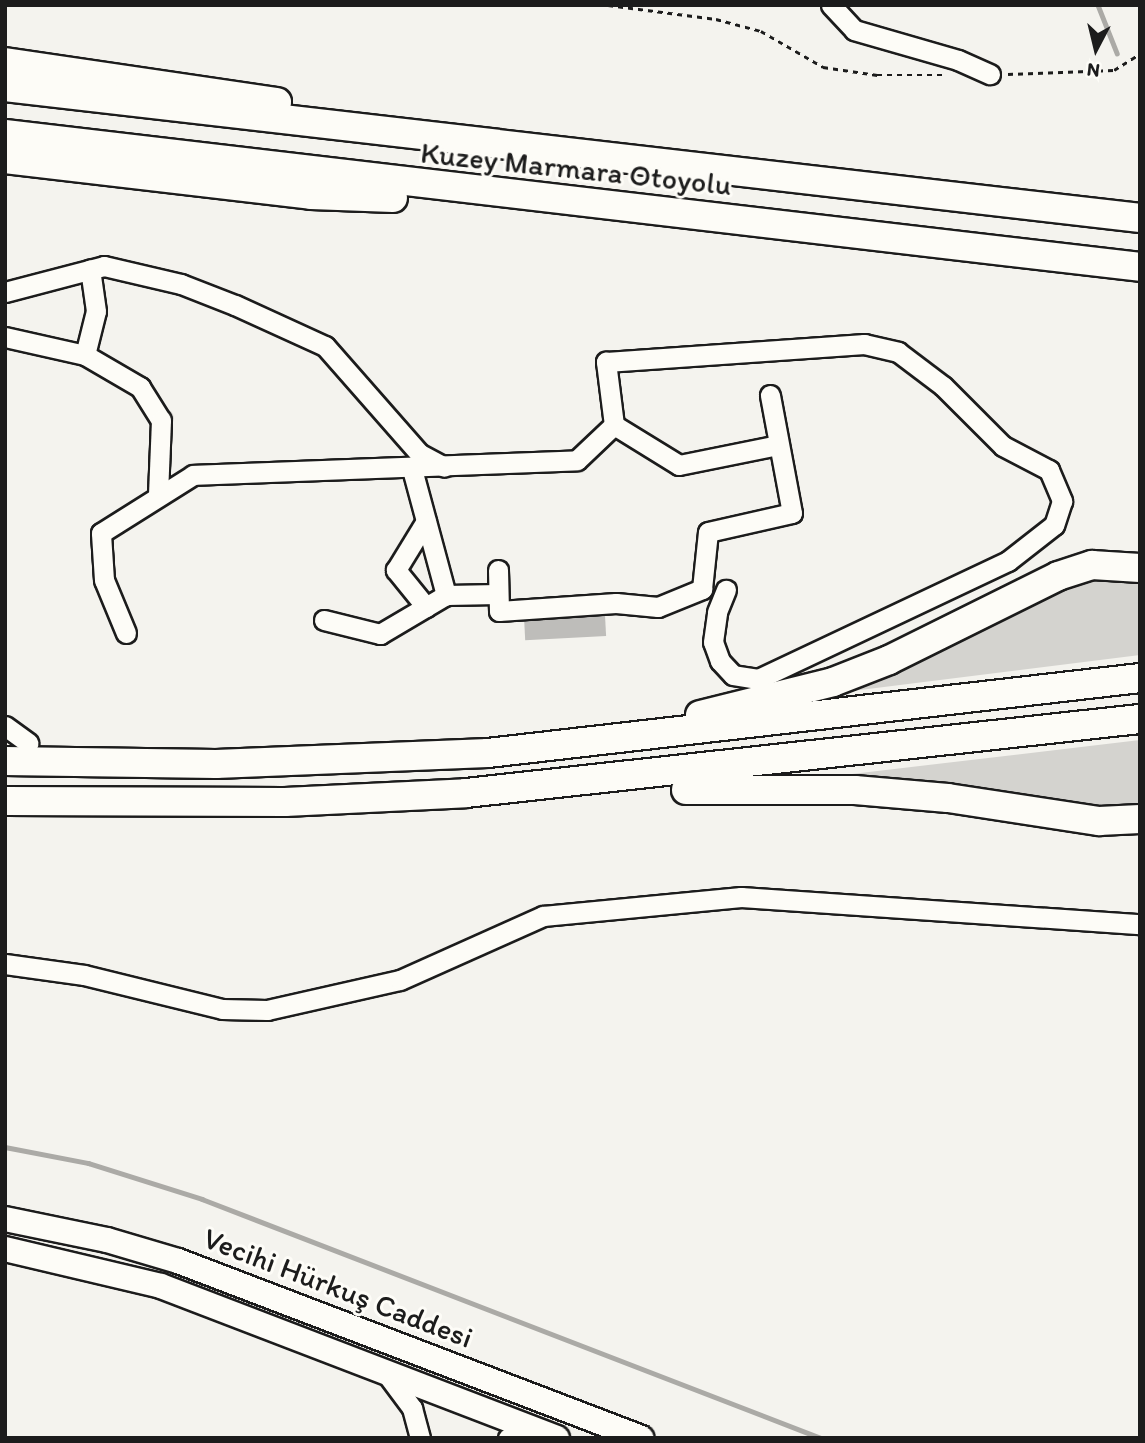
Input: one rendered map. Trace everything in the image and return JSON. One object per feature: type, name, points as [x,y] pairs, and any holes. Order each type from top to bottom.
[{"type":"highway","points":[[5,62],[209,90],[376,120],[461,141]]},
{"type":"highway","name":"Kuzey Marmara Otoyolu","points":[[5,87],[1140,218]]},
{"type":"highway","name":"Kuzey Marmara Otoyolu","points":[[5,134],[1140,267]]},
{"type":"highway","points":[[5,159],[311,195],[415,199],[494,193]]},
{"type":"highway","points":[[488,753],[581,731],[764,703],[889,660],[1058,576],[1092,565],[1140,568]]},
{"type":"highway","points":[[5,761],[216,765],[488,753],[1140,678]]},
{"type":"highway","points":[[5,801],[285,802],[542,787],[1140,719]]},
{"type":"highway","points":[[17,742],[374,760]]},
{"type":"highway","points":[[285,802],[369,808],[479,807],[722,787],[824,788],[948,798],[1098,821],[1140,819]]},
{"type":"main road","name":"Vecihi Hürkuş Caddesi","points":[[5,1219],[95,1237],[178,1261],[641,1438]]},
{"type":"main road","name":"Vecihi Hürkuş Caddesi","points":[[5,1249],[58,1258],[161,1286],[557,1438]]},
{"type":"street","points":[[831,5],[854,30],[958,60],[990,75]]},
{"type":"street","points":[[5,292],[104,266],[181,284],[325,346],[420,454],[445,468]]},
{"type":"street","points":[[85,355],[96,311],[90,269]]},
{"type":"street","points":[[5,337],[85,355],[140,387],[161,420],[159,495]]},
{"type":"street","points":[[614,425],[606,362],[864,344],[898,352],[943,386],[1003,446],[1049,470],[1062,501],[1054,525],[1008,561],[758,679],[733,675],[720,661],[713,642],[717,612],[726,590]]},
{"type":"street","points":[[498,570],[499,611],[616,603],[658,607],[702,589],[708,531],[792,513],[770,395]]},
{"type":"street","points":[[125,633],[104,580],[101,533],[193,475],[445,468],[577,460],[614,425]]},
{"type":"street","points":[[614,425],[679,465],[778,446]]},
{"type":"street","points":[[412,469],[446,595]]},
{"type":"street","points":[[426,521],[396,570],[426,607]]},
{"type":"street","points":[[324,620],[380,634],[446,595],[498,594]]},
{"type":"street","points":[[5,726],[17,742]]},
{"type":"street","points":[[5,964],[84,975],[222,1009],[267,1010],[400,980],[544,916],[741,897],[1140,923]]},
{"type":"street","points":[[383,1369],[412,1408],[420,1438]]},
{"type":"shaded area","points":[[1140,574],[1140,655],[844,692],[1070,579]]},
{"type":"shaded area","points":[[1140,740],[1140,807],[1126,810],[853,780],[852,774]]},
{"type":"building","points":[[605,615],[606,636],[525,640],[524,619]]},
{"type":"waterway","points":[[1098,5],[1117,53]]},
{"type":"waterway","points":[[5,1147],[88,1163],[202,1199],[821,1438]]}]
